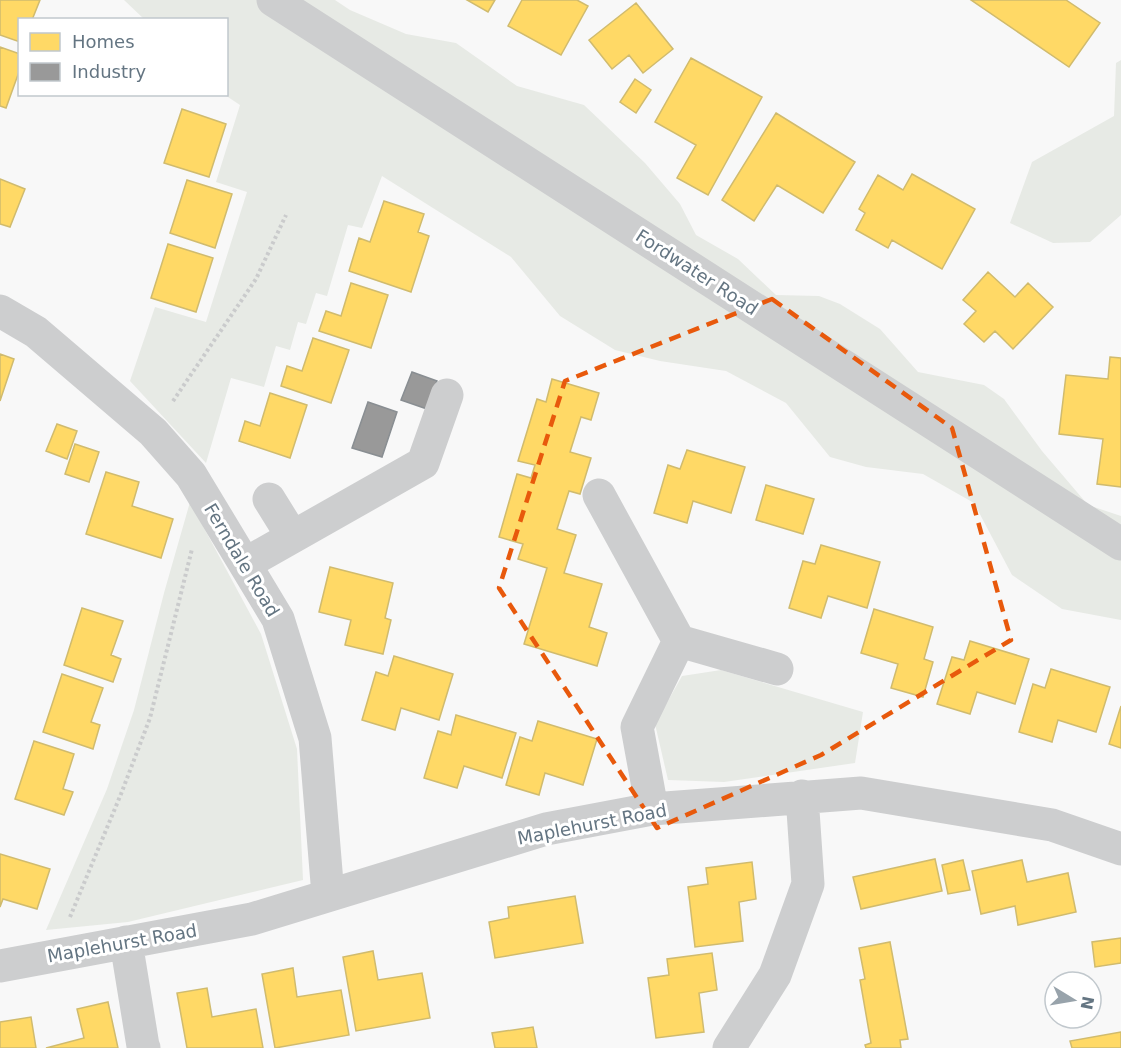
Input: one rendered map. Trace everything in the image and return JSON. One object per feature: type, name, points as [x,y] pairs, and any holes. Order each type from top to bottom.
[{"type":"street","name":"Fordwater Road","points":[[273,0],[1121,544]]},
{"type":"street","name":"Ferndale Road","points":[[0,311],[36,332],[153,432],[190,475],[278,619],[315,738],[328,896]]},
{"type":"street","points":[[245,564],[423,462],[447,395]]},
{"type":"street","points":[[599,495],[679,641],[777,669]]},
{"type":"street","points":[[269,499],[292,536]]},
{"type":"street","points":[[652,809],[637,727],[679,641]]},
{"type":"street","name":"Maplehurst Road","points":[[0,966],[252,919],[546,829],[652,809],[861,793],[1052,825],[1121,849]]},
{"type":"street","points":[[729,1048],[775,975],[808,884],[802,796]]},
{"type":"street","points":[[126,942],[144,1048]]},
{"type":"path","points":[[153,432],[256,279],[286,215]]},
{"type":"path","points":[[54,955],[150,718],[205,499]]},
{"type":"highlighted area","points":[[772,299],[952,428],[1011,640],[821,755],[657,828],[499,588],[565,381]]},
{"type":"shaded area","points":[[124,0],[335,0],[350,10],[406,34],[456,43],[517,86],[584,105],[645,163],[680,204],[696,235],[738,259],[776,295],[819,296],[840,304],[880,329],[918,372],[984,385],[1004,399],[1042,451],[1088,505],[1121,516],[1121,620],[1062,609],[1012,575],[974,503],[923,474],[866,467],[830,457],[786,403],[726,371],[660,361],[615,350],[560,316],[511,257],[382,176],[362,228],[348,225],[327,296],[316,293],[306,324],[298,322],[290,350],[276,346],[264,387],[231,378],[206,463],[130,381],[155,307],[206,322],[247,192],[216,182],[240,105],[226,96],[228,18],[143,18]]},
{"type":"shaded area","points":[[1121,60],[1121,215],[1090,242],[1053,243],[1010,223],[1032,162],[1114,116],[1116,63]]},
{"type":"shaded area","points":[[190,502],[261,634],[297,749],[303,880],[128,922],[46,930],[107,789],[134,710]]},
{"type":"shaded area","points":[[721,670],[863,712],[855,763],[724,782],[668,780],[655,724],[682,676]]},
{"type":"building: Homes","points":[[0,0],[40,0],[33,18],[18,18],[18,41],[0,35]]},
{"type":"building: Homes","points":[[467,0],[495,0],[488,12]]},
{"type":"building: Homes","points":[[522,0],[577,0],[588,6],[561,55],[508,26]]},
{"type":"building: Homes","points":[[971,0],[1066,0],[1100,23],[1069,67]]},
{"type":"building: Homes","points":[[636,3],[673,49],[643,73],[629,55],[612,69],[589,40]]},
{"type":"building: Homes","points":[[0,47],[18,53],[18,75],[6,108],[0,106]]},
{"type":"building: Homes","points":[[691,58],[762,97],[708,195],[677,178],[696,145],[655,122]]},
{"type":"building: Homes","points":[[635,79],[651,90],[636,113],[620,102]]},
{"type":"building: Homes","points":[[182,109],[226,124],[209,177],[164,163]]},
{"type":"building: Homes","points":[[776,113],[855,162],[823,213],[777,185],[754,221],[722,200]]},
{"type":"building: Homes","points":[[912,174],[975,209],[942,269],[892,240],[888,248],[856,230],[865,213],[859,209],[878,175],[903,190]]},
{"type":"building: Homes","points":[[0,179],[25,189],[10,227],[0,224]]},
{"type":"building: Homes","points":[[187,180],[232,194],[215,248],[170,233]]},
{"type":"building: Homes","points":[[384,201],[424,214],[418,232],[429,236],[411,292],[349,271],[359,238],[370,242]]},
{"type":"building: Homes","points":[[168,244],[213,258],[196,312],[151,298]]},
{"type":"building: Homes","points":[[988,272],[1015,297],[1028,283],[1053,307],[1013,349],[995,331],[984,342],[964,324],[976,311],[963,300]]},
{"type":"building: Homes","points":[[351,283],[388,295],[371,348],[319,331],[326,311],[341,316]]},
{"type":"building: Homes","points":[[313,338],[349,350],[331,403],[281,386],[287,366],[302,371]]},
{"type":"building: Homes","points":[[0,354],[14,359],[0,401]]},
{"type":"building: Homes","points":[[1110,357],[1121,358],[1121,487],[1097,484],[1103,439],[1059,434],[1066,375],[1108,379]]},
{"type":"building: Homes","points":[[552,379],[599,393],[591,420],[581,417],[570,452],[591,458],[580,494],[569,491],[557,529],[576,535],[564,573],[602,584],[589,627],[607,633],[597,666],[524,644],[547,568],[518,559],[523,544],[499,537],[517,474],[531,478],[535,465],[518,461],[537,399],[546,402]]},
{"type":"building: Homes","points":[[270,393],[307,405],[290,458],[239,441],[245,421],[260,426]]},
{"type":"building: Homes","points":[[57,424],[77,431],[67,459],[46,451]]},
{"type":"building: Homes","points":[[75,444],[99,452],[89,482],[65,474]]},
{"type":"building: Homes","points":[[687,450],[745,467],[731,513],[693,501],[687,523],[654,513],[668,465],[680,469]]},
{"type":"building: Homes","points":[[106,472],[139,482],[132,506],[173,519],[161,558],[86,534]]},
{"type":"building: Homes","points":[[766,485],[814,499],[803,534],[756,520]]},
{"type":"building: Homes","points":[[821,545],[880,562],[867,608],[828,596],[821,618],[789,608],[803,561],[815,564]]},
{"type":"building: Homes","points":[[330,567],[393,583],[385,618],[391,620],[383,654],[345,645],[351,620],[319,612]]},
{"type":"building: Homes","points":[[82,608],[123,621],[111,655],[121,659],[113,682],[64,665]]},
{"type":"building: Homes","points":[[874,609],[933,627],[924,659],[933,662],[923,697],[891,688],[898,664],[861,653]]},
{"type":"building: Homes","points":[[970,641],[1029,659],[1015,704],[977,692],[970,714],[937,704],[952,657],[964,660]]},
{"type":"building: Homes","points":[[394,656],[453,674],[439,720],[401,708],[395,730],[362,720],[376,672],[388,676]]},
{"type":"building: Homes","points":[[1051,669],[1110,687],[1096,732],[1058,720],[1052,742],[1019,732],[1033,684],[1045,688]]},
{"type":"building: Homes","points":[[62,674],[103,688],[91,722],[100,725],[93,749],[43,732]]},
{"type":"building: Homes","points":[[1121,706],[1121,748],[1109,744]]},
{"type":"building: Homes","points":[[456,715],[516,733],[502,778],[464,766],[457,788],[424,778],[438,731],[451,735]]},
{"type":"building: Homes","points":[[538,721],[597,739],[583,785],[545,773],[539,795],[506,785],[520,737],[532,741]]},
{"type":"building: Homes","points":[[34,741],[74,754],[63,789],[73,792],[64,815],[15,799]]},
{"type":"building: Homes","points":[[0,854],[50,869],[37,909],[3,899],[0,907]]},
{"type":"building: Homes","points":[[935,859],[942,891],[861,909],[853,877]]},
{"type":"building: Homes","points":[[963,860],[970,890],[948,894],[942,865]]},
{"type":"building: Homes","points":[[1022,860],[1027,882],[1068,873],[1076,912],[1018,925],[1015,906],[981,914],[972,871]]},
{"type":"building: Homes","points":[[752,862],[756,899],[739,902],[743,941],[695,947],[688,887],[708,884],[706,868]]},
{"type":"building: Homes","points":[[575,896],[583,943],[495,958],[489,922],[509,918],[508,907]]},
{"type":"building: Homes","points":[[1121,938],[1121,963],[1095,967],[1092,942]]},
{"type":"building: Homes","points":[[890,942],[908,1039],[900,1040],[901,1048],[866,1048],[865,1045],[871,1043],[860,980],[865,979],[859,948]]},
{"type":"building: Homes","points":[[373,951],[378,980],[422,973],[430,1018],[356,1031],[343,957]]},
{"type":"building: Homes","points":[[712,953],[717,990],[699,993],[704,1032],[656,1038],[648,978],[669,975],[667,959]]},
{"type":"building: Homes","points":[[293,968],[297,997],[341,990],[349,1035],[275,1048],[262,974]]},
{"type":"building: Homes","points":[[207,988],[212,1017],[256,1009],[263,1048],[187,1048],[177,993]]},
{"type":"building: Homes","points":[[108,1002],[118,1048],[46,1048],[84,1038],[77,1009]]},
{"type":"building: Homes","points":[[31,1017],[36,1048],[0,1048],[0,1022]]},
{"type":"building: Homes","points":[[533,1027],[537,1048],[495,1048],[492,1033]]},
{"type":"building: Homes","points":[[1121,1032],[1121,1048],[1072,1048],[1070,1041]]},
{"type":"building: Industry","points":[[412,372],[437,381],[427,409],[401,400]]},
{"type":"building: Industry","points":[[368,402],[397,412],[382,457],[352,448]]}]
